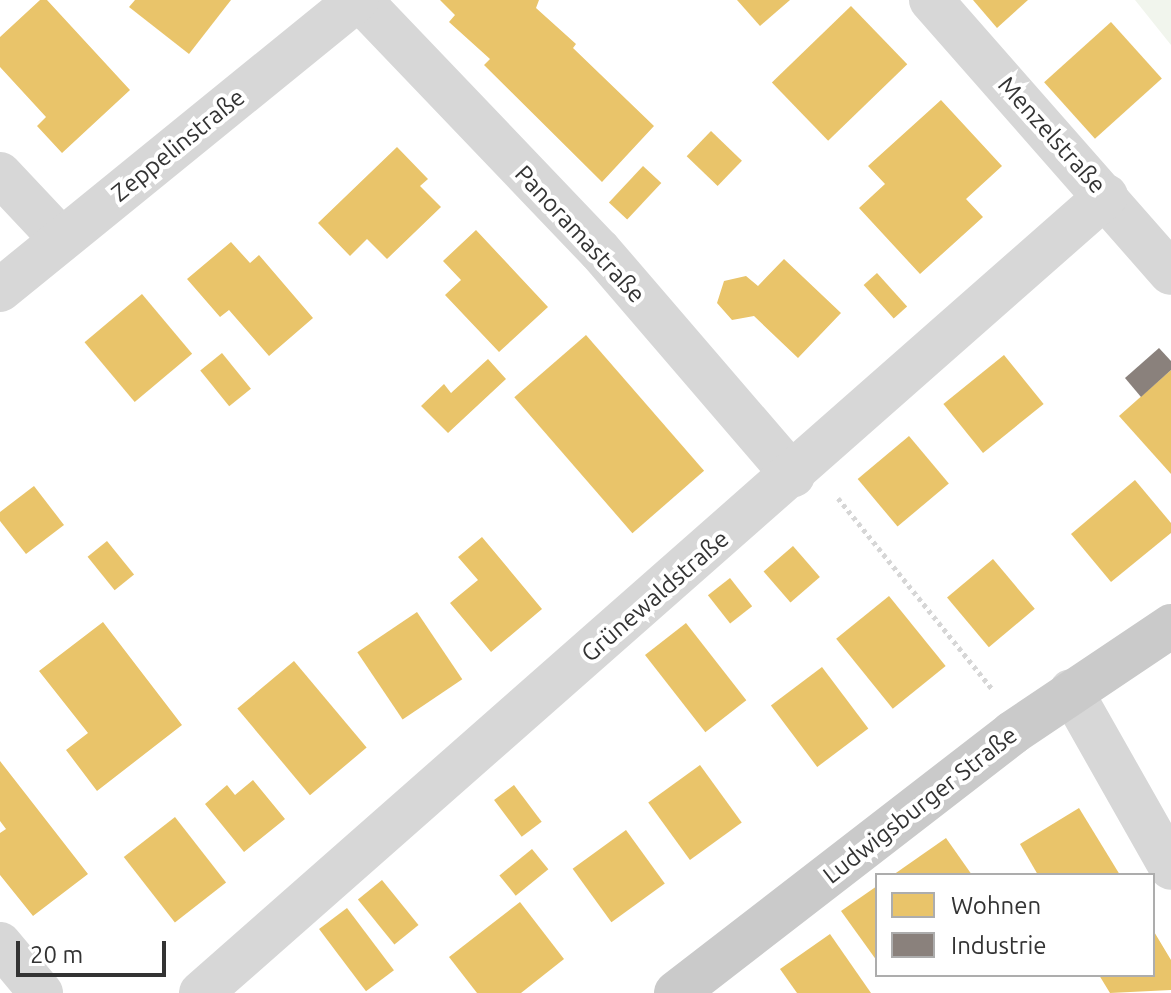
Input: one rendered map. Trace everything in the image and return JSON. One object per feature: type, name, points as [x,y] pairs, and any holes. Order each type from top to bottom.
[{"type":"main road","name":"Ludwigsburger Straße","points":[[676,993],[1012,733],[1171,626]]},
{"type":"street","name":"Zeppelinstraße","points":[[0,290],[358,0]]},
{"type":"street","name":"Panoramastraße","points":[[358,0],[600,251],[800,467]]},
{"type":"street","name":"Menzelstraße","points":[[931,0],[1171,273]]},
{"type":"street","points":[[0,174],[61,239]]},
{"type":"street","name":"Grünewaldstraße","points":[[201,993],[1106,196]]},
{"type":"street","points":[[1071,691],[1171,868]]},
{"type":"street","points":[[0,944],[41,993]]},
{"type":"path","points":[[800,467],[988,680],[1012,733]]},
{"type":"shaded area","points":[[1135,0],[1171,0],[1171,45]]},
{"type":"building: Wohnen","points":[[40,0],[47,0],[130,90],[62,153],[37,126],[46,117],[0,67],[0,37]]},
{"type":"building: Wohnen","points":[[135,0],[231,0],[189,54],[129,7]]},
{"type":"building: Wohnen","points":[[440,0],[539,0],[536,8],[576,44],[573,48],[654,126],[602,182],[484,65],[490,59],[449,22],[455,15]]},
{"type":"building: Wohnen","points":[[737,0],[790,0],[760,26]]},
{"type":"building: Wohnen","points":[[973,0],[1028,0],[997,28]]},
{"type":"building: Wohnen","points":[[851,6],[907,64],[828,141],[772,82]]},
{"type":"building: Wohnen","points":[[1111,22],[1162,78],[1095,139],[1044,82]]},
{"type":"building: Wohnen","points":[[941,100],[1002,166],[966,199],[983,217],[920,274],[859,208],[885,184],[868,166]]},
{"type":"building: Wohnen","points":[[711,131],[742,161],[718,186],[687,156]]},
{"type":"building: Wohnen","points":[[397,147],[428,179],[420,186],[441,207],[387,259],[367,239],[350,256],[318,223]]},
{"type":"building: Wohnen","points":[[643,166],[661,183],[627,220],[609,203]]},
{"type":"building: Wohnen","points":[[476,230],[548,307],[499,352],[445,295],[461,280],[443,261]]},
{"type":"building: Wohnen","points":[[231,242],[250,263],[259,255],[313,318],[269,356],[229,310],[220,317],[187,279]]},
{"type":"building: Wohnen","points":[[784,259],[841,313],[798,358],[754,316],[732,320],[717,303],[724,281],[746,276],[758,286]]},
{"type":"building: Wohnen","points":[[877,273],[907,306],[894,318],[864,285]]},
{"type":"building: Wohnen","points":[[142,294],[192,354],[135,402],[85,342]]},
{"type":"building: Wohnen","points":[[586,335],[704,471],[632,533],[514,397]]},
{"type":"building: Wohnen","points":[[222,353],[251,389],[229,406],[200,371]]},
{"type":"building: Wohnen","points":[[1004,355],[1044,404],[983,453],[943,404]]},
{"type":"building: Wohnen","points":[[488,359],[506,379],[448,433],[421,406],[444,384],[451,393]]},
{"type":"building: Wohnen","points":[[1171,370],[1171,474],[1119,416]]},
{"type":"building: Wohnen","points":[[909,436],[949,483],[898,527],[858,479]]},
{"type":"building: Wohnen","points":[[1135,480],[1171,523],[1171,533],[1111,582],[1071,534]]},
{"type":"building: Wohnen","points":[[34,486],[64,525],[26,554],[0,521],[0,512]]},
{"type":"building: Wohnen","points":[[482,537],[542,609],[491,652],[450,603],[478,580],[458,557]]},
{"type":"building: Wohnen","points":[[107,541],[134,574],[115,590],[88,557]]},
{"type":"building: Wohnen","points":[[793,546],[820,577],[790,603],[764,572]]},
{"type":"building: Wohnen","points":[[993,559],[1035,609],[989,647],[947,598]]},
{"type":"building: Wohnen","points":[[730,578],[752,606],[730,624],[708,595]]},
{"type":"building: Wohnen","points":[[889,596],[946,666],[893,709],[836,639]]},
{"type":"building: Wohnen","points":[[417,612],[462,679],[403,719],[357,652]]},
{"type":"building: Wohnen","points":[[103,622],[182,725],[97,791],[66,750],[88,733],[39,671]]},
{"type":"building: Wohnen","points":[[686,623],[746,700],[705,732],[645,655]]},
{"type":"building: Wohnen","points":[[294,661],[367,748],[310,795],[237,709]]},
{"type":"building: Wohnen","points":[[822,667],[868,728],[817,767],[771,706]]},
{"type":"building: Wohnen","points":[[0,761],[88,874],[33,916],[0,875],[0,833],[6,829],[0,821]]},
{"type":"building: Wohnen","points":[[700,765],[742,822],[690,860],[648,803]]},
{"type":"building: Wohnen","points":[[253,780],[285,819],[244,852],[205,804],[227,785],[235,795]]},
{"type":"building: Wohnen","points":[[514,785],[542,822],[522,837],[494,800]]},
{"type":"building: Wohnen","points":[[1079,808],[1119,873],[1037,873],[1020,844]]},
{"type":"building: Wohnen","points":[[175,817],[226,882],[175,922],[124,857]]},
{"type":"building: Wohnen","points":[[626,830],[665,883],[611,922],[573,869]]},
{"type":"building: Wohnen","points":[[946,838],[971,873],[896,873]]},
{"type":"building: Wohnen","points":[[532,849],[548,869],[516,896],[499,875]]},
{"type":"building: Wohnen","points":[[382,880],[419,925],[394,945],[358,900]]},
{"type":"building: Wohnen","points":[[875,887],[875,958],[841,911]]},
{"type":"building: Wohnen","points":[[520,902],[564,959],[521,993],[477,993],[449,957]]},
{"type":"building: Wohnen","points":[[347,908],[394,970],[366,991],[319,929]]},
{"type":"building: Wohnen","points":[[1155,933],[1171,960],[1171,990],[1110,993],[1100,977],[1155,977]]},
{"type":"building: Wohnen","points":[[830,934],[871,993],[797,993],[780,969]]},
{"type":"building: Industrie","points":[[1159,348],[1171,361],[1171,370],[1141,397],[1125,378]]}]
